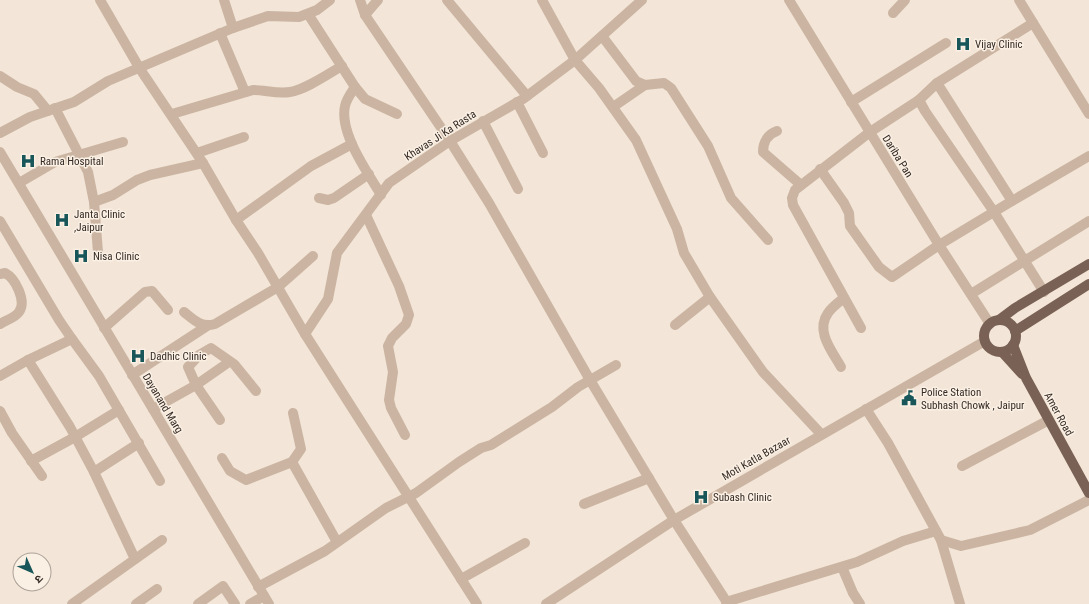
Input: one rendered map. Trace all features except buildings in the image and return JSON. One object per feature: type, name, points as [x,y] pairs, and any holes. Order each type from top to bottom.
[{"type":"main road","points":[[1026,378],[1002,352],[990,349],[984,341],[984,332],[1015,308],[1089,264]]},
{"type":"main road","points":[[1014,331],[1089,284]]},
{"type":"main road","points":[[995,322],[1008,323],[1014,331],[1015,341],[1013,345],[1009,349],[1002,352]]},
{"type":"main road","name":"Amer Road","points":[[1013,345],[1026,378],[1089,493]]},
{"type":"street","points":[[100,0],[140,69],[204,163],[236,220],[258,253],[305,334],[477,604]]},
{"type":"street","points":[[224,0],[233,28]]},
{"type":"street","points":[[0,133],[52,109],[74,102],[108,81],[140,69],[220,33],[268,16],[299,17],[317,10],[330,0]]},
{"type":"street","points":[[360,0],[365,15],[450,141],[489,203],[590,380],[674,520],[727,603],[842,567],[903,541],[938,536],[961,546],[1030,530],[1089,500]]},
{"type":"street","points":[[365,15],[378,0]]},
{"type":"street","points":[[447,0],[527,96]]},
{"type":"street","points":[[542,0],[575,60],[613,107],[636,140],[677,229],[684,253],[710,297],[763,372],[821,434]]},
{"type":"street","name":"Khavas Ji Ka Rasta","points":[[305,334],[328,299],[337,253],[389,183],[450,141],[527,96],[575,60],[642,0]]},
{"type":"street","name":"Dariba Pan","points":[[789,0],[939,245],[971,294],[995,322]]},
{"type":"street","points":[[893,13],[905,0]]},
{"type":"street","points":[[1019,0],[1089,114]]},
{"type":"street","points":[[308,14],[354,87],[365,99],[397,114]]},
{"type":"street","points":[[861,328],[793,205],[792,198],[795,190],[870,132],[920,100],[938,83],[1033,23]]},
{"type":"street","points":[[220,33],[245,92]]},
{"type":"street","points":[[602,36],[630,75],[636,81],[645,85]]},
{"type":"street","points":[[852,102],[946,42]]},
{"type":"street","points":[[172,114],[245,92],[265,90],[281,92],[296,90],[342,66]]},
{"type":"street","points":[[0,76],[17,87],[34,94],[52,109],[79,154],[88,172],[94,202],[98,252]]},
{"type":"street","points":[[613,107],[645,85],[664,83],[671,88],[708,146],[732,198],[768,240]]},
{"type":"street","points":[[938,83],[982,150],[1012,201]]},
{"type":"street","points":[[354,87],[345,106],[349,135],[352,144],[381,195]]},
{"type":"street","points":[[920,100],[925,111],[994,212],[1044,292]]},
{"type":"street","points":[[516,102],[543,153]]},
{"type":"street","points":[[483,121],[518,189]]},
{"type":"street","points":[[777,131],[769,135],[763,152],[801,185]]},
{"type":"street","points":[[197,153],[244,137]]},
{"type":"street","points":[[19,183],[56,162],[123,142]]},
{"type":"street","points":[[236,220],[312,166],[352,144]]},
{"type":"street","name":"Dayanand Marg","points":[[0,152],[266,600]]},
{"type":"street","points":[[820,170],[844,203],[849,213],[850,226],[879,267],[886,274],[892,277],[939,245],[1089,156]]},
{"type":"street","points":[[94,202],[113,195],[137,180],[150,175],[204,163]]},
{"type":"street","points":[[319,198],[328,200],[334,198],[369,174]]},
{"type":"street","points":[[366,215],[399,286],[409,315],[406,324],[392,338],[388,346],[388,353],[393,372],[390,404],[406,435]]},
{"type":"street","points":[[0,221],[59,320],[99,376],[160,481]]},
{"type":"street","points":[[971,294],[1089,221]]},
{"type":"street","points":[[132,375],[207,326],[215,324],[278,287],[314,256]]},
{"type":"street","points":[[0,274],[5,273],[14,280],[21,299],[21,308],[19,312],[0,324]]},
{"type":"street","points":[[104,328],[146,292],[152,291],[156,294],[168,310]]},
{"type":"street","points":[[675,325],[710,297]]},
{"type":"street","points":[[841,367],[824,336],[823,325],[828,312],[844,298]]},
{"type":"street","points":[[184,312],[198,323],[207,326]]},
{"type":"street","points":[[0,376],[28,360],[72,339]]},
{"type":"street","name":"Moti Katla Bazaar","points":[[546,604],[674,520],[984,341]]},
{"type":"street","points":[[220,420],[196,385],[188,367],[199,355],[211,348],[229,362],[234,364],[256,391]]},
{"type":"street","points":[[28,360],[75,437],[94,472],[135,559]]},
{"type":"street","points":[[153,409],[196,385],[229,362]]},
{"type":"street","points":[[258,587],[325,551],[386,508],[408,497],[481,448],[491,445],[552,407],[590,380],[616,364]]},
{"type":"street","points":[[866,409],[888,443],[938,536],[960,604]]},
{"type":"street","points":[[31,461],[75,437],[119,410]]},
{"type":"street","points":[[0,411],[42,476]]},
{"type":"street","points":[[222,458],[230,471],[246,480],[292,462],[301,449],[293,413]]},
{"type":"street","points":[[962,466],[1049,420]]},
{"type":"street","points":[[94,472],[139,443]]},
{"type":"street","points":[[292,462],[337,542]]},
{"type":"street","points":[[584,504],[649,478]]},
{"type":"street","points":[[72,604],[162,540]]},
{"type":"street","points":[[461,579],[525,543]]},
{"type":"street","points":[[842,567],[853,593],[860,604]]},
{"type":"street","points":[[198,604],[223,586],[234,604]]},
{"type":"street","points":[[136,604],[157,589]]},
{"type":"street","points":[[250,604],[266,600]]},
{"type":"place","name":"Vijay Clinic","points":[[963,44]]},
{"type":"place","name":"Rama Hospital","points":[[28,161]]},
{"type":"place","name":"Janta Clinic ,Jaipur","points":[[62,220]]},
{"type":"place","name":"Nisa Clinic","points":[[81,256]]},
{"type":"place","name":"Dadhic Clinic","points":[[138,356]]},
{"type":"place","name":"Police Station Subhash Chowk , Jaipur","points":[[909,398]]},
{"type":"place","name":"Subash Clinic","points":[[701,497]]}]
